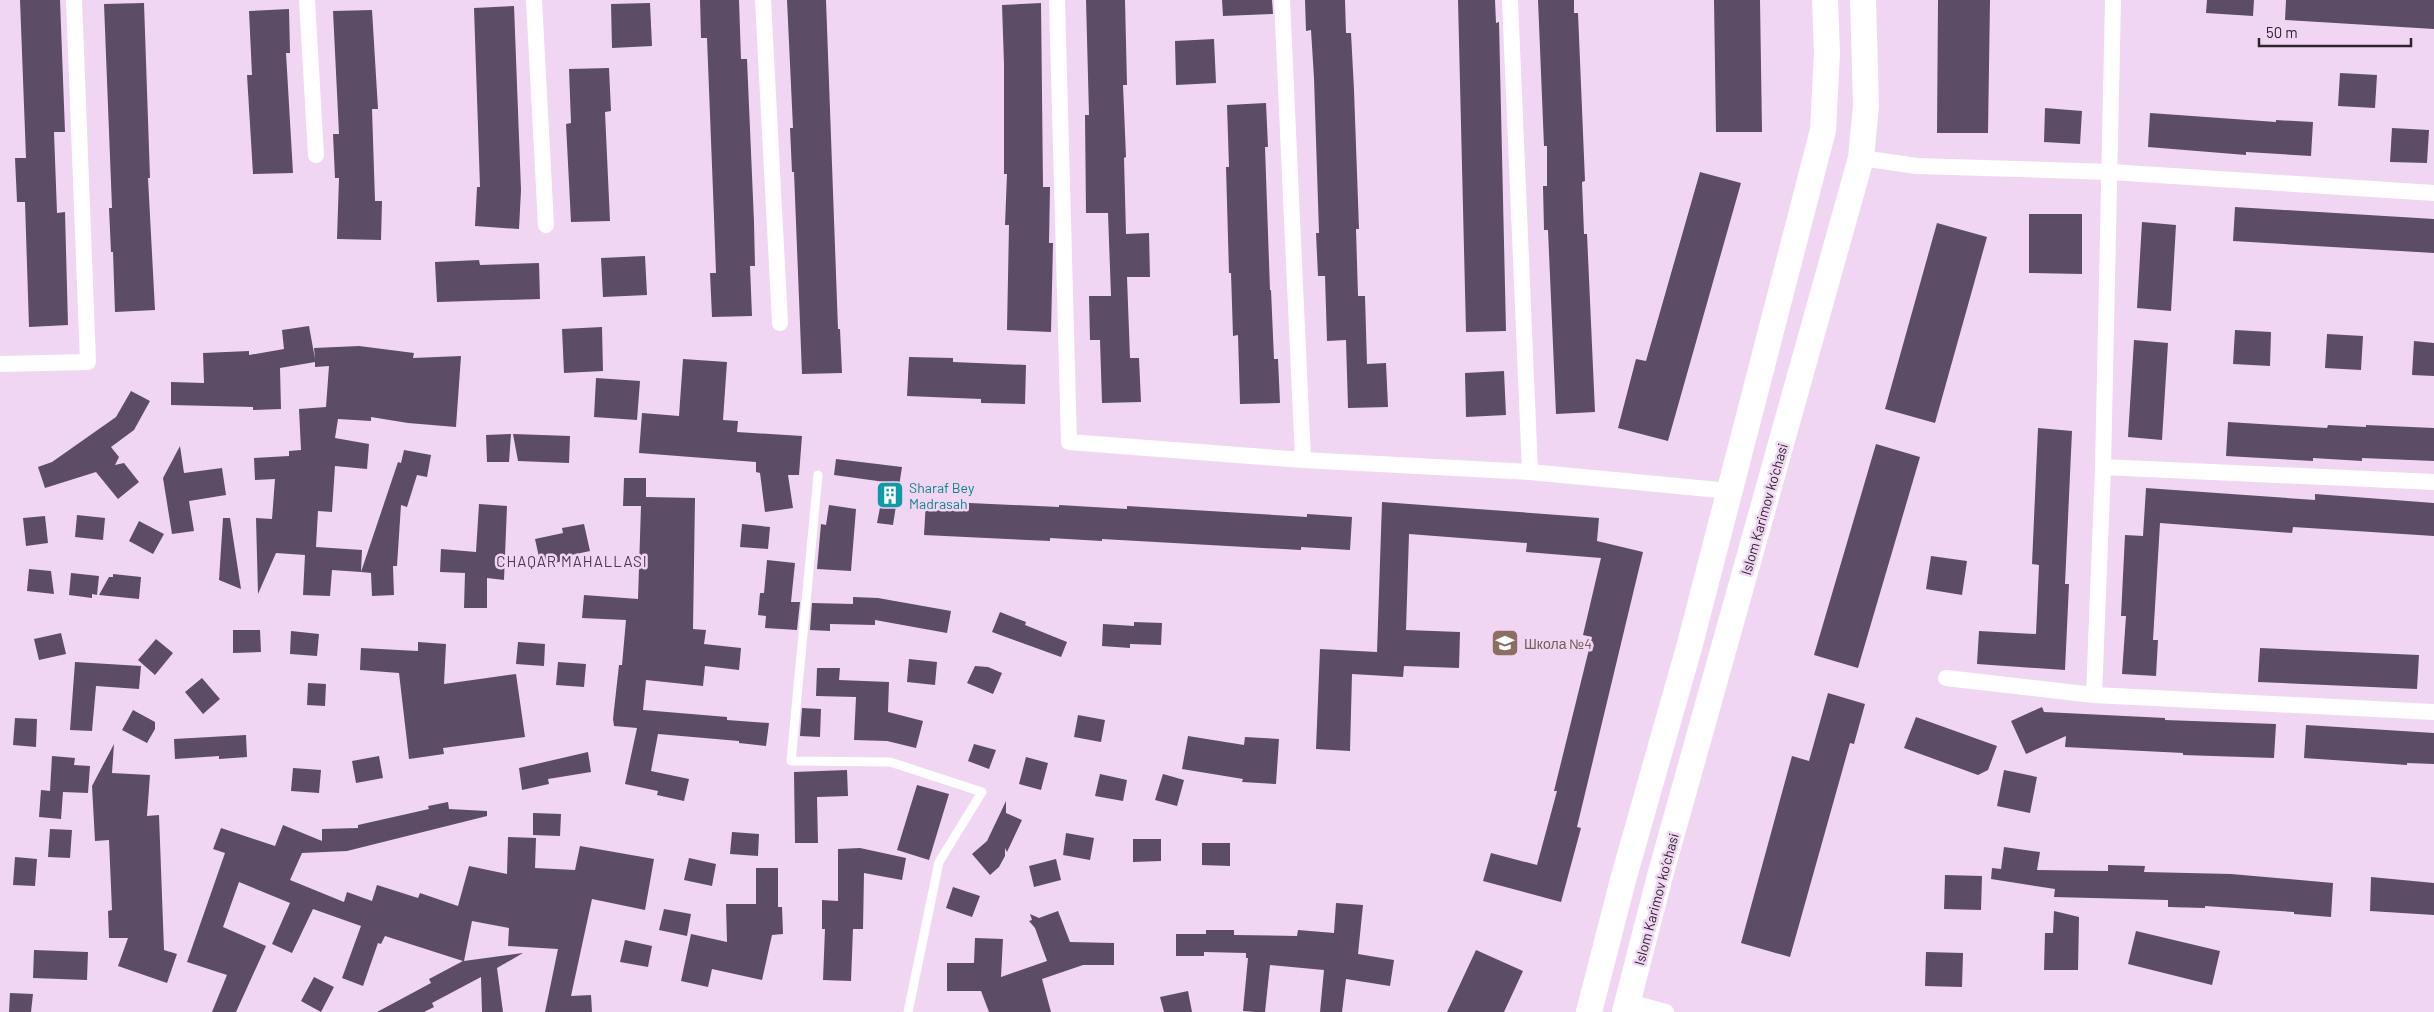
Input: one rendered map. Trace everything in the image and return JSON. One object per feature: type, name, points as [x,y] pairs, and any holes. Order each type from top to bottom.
[{"type":"main road","points":[[1590,1012],[1623,880],[1690,644],[1822,130],[1827,53],[1825,0]]},
{"type":"main road","name":"Islom Karimov ko‘chasi","points":[[1627,1007],[1660,876],[1861,158],[1866,105],[1863,0]]},
{"type":"street","points":[[0,364],[88,362],[74,0]]},
{"type":"street","points":[[306,0],[316,155]]},
{"type":"street","points":[[534,0],[546,224]]},
{"type":"street","points":[[763,0],[780,324]]},
{"type":"street","points":[[1057,0],[1069,442],[1303,460],[1530,472],[1730,491]]},
{"type":"street","points":[[1282,0],[1303,460]]},
{"type":"street","points":[[1510,0],[1530,472]]},
{"type":"street","points":[[2094,695],[2103,466],[2111,172],[2113,0]]},
{"type":"street","points":[[1861,158],[1917,166],[2111,172],[2434,193]]},
{"type":"street","points":[[2103,466],[2434,482]]},
{"type":"street","points":[[1946,678],[2094,695],[2434,712]]},
{"type":"street","points":[[1627,1007],[1666,1012]]},
{"type":"lane","points":[[818,475],[791,761],[890,762],[982,792],[939,862],[908,1012]]},
{"type":"building","points":[[20,0],[60,0],[65,132],[54,132],[57,213],[65,212],[68,325],[29,327],[25,202],[17,202],[15,158],[26,158]]},
{"type":"building","points":[[700,0],[739,0],[741,59],[747,59],[754,222],[755,266],[750,266],[752,316],[712,317],[710,273],[716,273],[714,217],[707,38],[701,38]]},
{"type":"building","points":[[787,0],[826,0],[838,329],[840,329],[842,373],[802,374],[794,172],[792,172],[790,128],[793,128]]},
{"type":"building","points":[[1086,0],[1125,0],[1127,85],[1123,85],[1126,157],[1124,158],[1126,234],[1149,233],[1150,277],[1127,277],[1130,358],[1139,358],[1141,402],[1102,403],[1100,340],[1090,340],[1089,296],[1111,296],[1108,213],[1086,213],[1085,115],[1089,115]]},
{"type":"building","points":[[1222,0],[1272,0],[1273,14],[1223,16]]},
{"type":"building","points":[[1305,0],[1345,0],[1346,33],[1351,33],[1354,90],[1359,229],[1356,229],[1358,296],[1365,296],[1367,364],[1386,363],[1388,407],[1348,408],[1346,340],[1327,341],[1325,276],[1318,276],[1316,233],[1319,233],[1314,78],[1311,30],[1306,31]]},
{"type":"building","points":[[1458,0],[1495,0],[1496,23],[1499,22],[1506,331],[1466,332]]},
{"type":"building","points":[[1538,0],[1574,0],[1574,13],[1578,13],[1585,181],[1582,182],[1584,234],[1587,234],[1595,412],[1556,414],[1548,230],[1544,230],[1543,186],[1547,186],[1547,146],[1544,146]]},
{"type":"building","points":[[1714,0],[1760,0],[1762,132],[1716,132]]},
{"type":"building","points":[[1938,0],[1990,0],[1988,133],[1937,133]]},
{"type":"building","points":[[2207,0],[2254,0],[2253,16],[2206,13]]},
{"type":"building","points":[[2286,0],[2434,0],[2434,29],[2285,20]]},
{"type":"building","points":[[144,3],[150,178],[148,178],[155,310],[115,312],[109,208],[112,208],[104,4]]},
{"type":"building","points":[[650,3],[652,46],[612,48],[611,4]]},
{"type":"building","points":[[1041,3],[1043,187],[1050,187],[1049,243],[1053,243],[1051,332],[1007,330],[1009,225],[1005,225],[1007,174],[1004,174],[1002,5]]},
{"type":"building","points":[[514,6],[521,190],[519,229],[475,226],[477,187],[480,187],[474,8]]},
{"type":"building","points":[[289,9],[290,53],[286,53],[293,173],[253,174],[247,75],[252,75],[249,11]]},
{"type":"building","points":[[372,10],[378,109],[372,109],[375,201],[382,201],[381,240],[337,239],[339,178],[335,178],[333,134],[339,134],[333,11]]},
{"type":"building","points":[[1214,39],[1216,83],[1176,85],[1175,41]]},
{"type":"building","points":[[609,68],[611,111],[605,112],[610,221],[571,222],[566,124],[571,123],[569,69]]},
{"type":"building","points":[[2340,73],[2377,75],[2375,108],[2338,106]]},
{"type":"building","points":[[1266,103],[1268,147],[1265,147],[1270,290],[1274,359],[1278,359],[1280,403],[1240,404],[1238,335],[1233,336],[1231,273],[1229,273],[1226,167],[1229,167],[1227,105]]},
{"type":"building","points":[[2045,108],[2082,111],[2080,144],[2044,142]]},
{"type":"building","points":[[2150,113],[2276,122],[2276,120],[2313,122],[2311,156],[2246,152],[2246,155],[2148,147]]},
{"type":"building","points":[[2392,128],[2429,130],[2427,163],[2390,162]]},
{"type":"building","points":[[1700,172],[1741,183],[1668,441],[1618,428],[1636,359],[1646,361]]},
{"type":"building","points":[[2235,207],[2434,219],[2434,253],[2233,241]]},
{"type":"building","points":[[2029,214],[2082,214],[2082,274],[2029,273]]},
{"type":"building","points":[[2142,222],[2176,225],[2171,311],[2137,308]]},
{"type":"building","points":[[1937,223],[1987,237],[1935,423],[1885,409]]},
{"type":"building","points":[[645,256],[647,295],[603,297],[601,258]]},
{"type":"building","points":[[479,260],[480,265],[539,263],[540,299],[437,302],[435,262]]},
{"type":"building","points":[[309,326],[315,359],[314,348],[359,346],[414,353],[413,358],[461,356],[456,427],[408,423],[371,417],[371,421],[338,419],[335,438],[369,444],[367,469],[335,466],[332,512],[318,511],[316,547],[362,550],[361,572],[332,570],[330,596],[303,595],[305,555],[276,553],[258,594],[256,518],[272,519],[275,479],[255,480],[254,458],[289,456],[289,451],[301,450],[299,409],[326,407],[329,366],[315,367],[315,362],[280,368],[281,409],[253,410],[253,407],[171,405],[171,382],[204,383],[203,353],[249,351],[249,355],[284,349],[282,330]]},
{"type":"building","points":[[602,327],[603,371],[564,373],[562,329]]},
{"type":"building","points":[[2235,330],[2271,332],[2270,366],[2233,364]]},
{"type":"building","points":[[2327,334],[2363,336],[2361,370],[2325,368]]},
{"type":"building","points":[[2134,340],[2168,343],[2162,440],[2128,437]]},
{"type":"building","points":[[2414,341],[2434,343],[2434,376],[2412,375]]},
{"type":"building","points":[[909,357],[953,358],[953,362],[1026,365],[1025,404],[981,403],[981,399],[907,396]]},
{"type":"building","points":[[683,359],[727,362],[723,420],[738,421],[737,432],[802,436],[799,475],[788,475],[793,508],[765,512],[760,473],[756,472],[756,462],[639,453],[642,413],[679,416]]},
{"type":"building","points":[[1504,371],[1506,415],[1466,417],[1465,373]]},
{"type":"building","points":[[596,378],[640,381],[637,420],[594,417]]},
{"type":"building","points":[[131,391],[150,401],[134,430],[111,447],[119,457],[115,465],[124,463],[139,482],[118,499],[96,472],[45,488],[38,467],[52,462],[116,417]]},
{"type":"building","points":[[2228,422],[2327,428],[2328,425],[2366,427],[2366,425],[2434,428],[2434,461],[2362,458],[2362,461],[2313,458],[2313,461],[2226,456]]},
{"type":"building","points":[[2038,428],[2072,431],[2065,584],[2069,584],[2065,670],[1977,664],[1979,631],[2036,634],[2039,565],[2032,564]]},
{"type":"building","points":[[511,434],[509,462],[487,462],[486,435]]},
{"type":"building","points":[[513,434],[570,436],[569,463],[518,461]]},
{"type":"building","points":[[1876,444],[1920,457],[1858,668],[1814,655]]},
{"type":"building","points":[[180,446],[184,473],[222,468],[226,495],[189,501],[194,531],[172,534],[163,478]]},
{"type":"building","points":[[404,450],[431,455],[427,477],[417,475],[407,507],[401,505],[397,566],[393,566],[394,595],[372,596],[371,573],[361,572],[398,462],[401,463]]},
{"type":"building","name":"Sharaf Bey Madrasah","points":[[836,459],[902,467],[893,525],[877,523],[885,482],[834,475]]},
{"type":"building","points":[[624,478],[646,478],[646,497],[695,498],[693,629],[706,630],[704,644],[741,648],[739,670],[705,666],[703,686],[646,680],[643,710],[727,717],[727,720],[769,723],[766,746],[739,743],[739,741],[658,734],[651,771],[689,779],[684,801],[657,795],[658,791],[625,784],[637,728],[614,726],[613,719],[619,665],[622,665],[626,620],[582,618],[584,595],[638,599],[641,506],[623,506]]},
{"type":"building","points":[[2146,488],[2315,500],[2315,494],[2434,503],[2434,536],[2293,527],[2292,533],[2160,523],[2153,640],[2158,640],[2156,676],[2122,674],[2126,616],[2121,616],[2125,535],[2143,536]]},
{"type":"building","points":[[926,501],[1127,509],[1127,506],[1307,517],[1307,514],[1352,517],[1350,550],[1301,547],[1301,550],[1102,539],[1102,541],[1050,538],[1050,541],[924,535]]},
{"type":"building","points":[[1382,502],[1599,518],[1597,541],[1643,552],[1577,827],[1581,828],[1561,902],[1483,881],[1491,853],[1537,865],[1557,791],[1554,791],[1592,637],[1583,635],[1601,558],[1526,552],[1527,543],[1409,534],[1406,630],[1460,632],[1459,668],[1404,666],[1403,677],[1352,674],[1350,751],[1316,749],[1320,649],[1377,652]]},
{"type":"building","points":[[479,504],[507,506],[504,580],[487,578],[487,608],[464,608],[465,573],[440,572],[441,549],[476,552]]},
{"type":"building","points":[[829,505],[856,509],[851,571],[817,569],[821,524],[826,525]]},
{"type":"building","points":[[77,515],[105,518],[103,540],[75,537]]},
{"type":"building","points":[[45,516],[48,543],[26,546],[23,518]]},
{"type":"building","points":[[223,518],[230,518],[241,589],[219,580]]},
{"type":"building","points":[[139,521],[164,534],[153,554],[129,541]]},
{"type":"building","points":[[584,524],[590,551],[562,557],[563,561],[541,566],[535,539],[563,533],[562,528]]},
{"type":"building","points":[[742,524],[770,527],[768,549],[740,547]]},
{"type":"building","points":[[1931,556],[1967,561],[1962,595],[1926,589]]},
{"type":"building","points":[[767,560],[795,563],[791,602],[800,602],[797,630],[765,628],[766,616],[758,615],[760,593],[764,593]]},
{"type":"building","points":[[29,569],[51,571],[54,594],[27,591]]},
{"type":"building","points":[[71,573],[99,576],[97,595],[92,594],[92,598],[69,595]]},
{"type":"building","points":[[113,574],[141,577],[139,599],[99,595],[109,577],[113,577]]},
{"type":"building","points":[[853,597],[878,598],[951,611],[947,633],[875,620],[875,625],[830,624],[830,631],[810,630],[812,603],[853,604]]},
{"type":"building","points":[[1000,612],[1026,622],[1025,625],[1067,642],[1061,657],[992,632]]},
{"type":"building","points":[[1134,622],[1162,623],[1161,645],[1130,644],[1130,648],[1102,646],[1103,624],[1134,626]]},
{"type":"building","points":[[233,630],[260,630],[261,652],[233,653]]},
{"type":"building","points":[[291,631],[319,634],[317,656],[290,654]]},
{"type":"building","points":[[61,633],[66,654],[39,660],[34,639]]},
{"type":"building","points":[[156,639],[173,653],[155,675],[138,660]]},
{"type":"building","points":[[418,642],[446,644],[444,684],[516,674],[525,737],[443,748],[444,754],[409,759],[399,673],[360,670],[361,648],[418,651]]},
{"type":"building","points":[[518,642],[545,644],[544,666],[516,664]]},
{"type":"building","points":[[2260,648],[2419,655],[2417,689],[2258,682]]},
{"type":"building","points":[[909,659],[937,662],[935,685],[907,682]]},
{"type":"building","points":[[75,662],[141,666],[139,689],[96,686],[92,731],[70,730]]},
{"type":"building","points":[[558,662],[586,664],[584,687],[556,685]]},
{"type":"building","points":[[975,666],[988,667],[1002,673],[993,694],[967,683]]},
{"type":"building","points":[[817,668],[840,668],[839,680],[889,682],[888,712],[923,721],[916,748],[887,741],[854,740],[856,697],[816,696]]},
{"type":"building","points":[[202,678],[220,699],[203,714],[185,692]]},
{"type":"building","points":[[308,683],[326,684],[325,706],[307,705]]},
{"type":"building","points":[[1828,693],[1865,704],[1854,744],[1850,743],[1790,957],[1741,943],[1792,756],[1809,761]]},
{"type":"building","points":[[2042,707],[2044,712],[2165,718],[2165,720],[2276,724],[2274,758],[2183,755],[2183,753],[2065,747],[2066,736],[2026,754],[2011,721]]},
{"type":"building","points":[[802,708],[821,709],[820,737],[800,736]]},
{"type":"building","points":[[133,710],[155,722],[155,729],[147,743],[122,730]]},
{"type":"building","points":[[1078,715],[1105,720],[1101,742],[1074,737]]},
{"type":"building","points":[[1916,717],[1997,746],[1988,770],[1978,775],[1904,748]]},
{"type":"building","points":[[15,718],[37,719],[36,747],[13,745]]},
{"type":"building","points":[[2306,725],[2434,733],[2434,764],[2407,763],[2407,765],[2304,758]]},
{"type":"building","points":[[246,735],[247,757],[219,759],[219,756],[175,759],[174,739]]},
{"type":"building","points":[[1188,736],[1244,745],[1245,737],[1279,739],[1276,784],[1242,782],[1243,779],[1182,769]]},
{"type":"building","points":[[114,744],[112,773],[150,775],[147,816],[159,815],[164,950],[177,954],[167,983],[118,966],[128,938],[109,938],[108,911],[112,910],[109,840],[95,841],[92,786]]},
{"type":"building","points":[[974,744],[996,750],[989,769],[968,761]]},
{"type":"building","points":[[588,752],[591,772],[548,779],[549,784],[522,790],[519,768]]},
{"type":"building","points":[[52,756],[75,758],[74,765],[90,766],[88,793],[63,792],[61,819],[39,817],[41,790],[50,791]]},
{"type":"building","points":[[379,756],[383,778],[356,783],[352,761]]},
{"type":"building","points":[[1026,757],[1048,763],[1041,790],[1019,784]]},
{"type":"building","points":[[293,768],[321,770],[319,793],[291,791]]},
{"type":"building","points":[[847,770],[848,796],[817,797],[818,843],[795,843],[794,772]]},
{"type":"building","points":[[2004,770],[2037,777],[2030,813],[1997,806]]},
{"type":"building","points":[[1100,774],[1127,780],[1123,801],[1095,796]]},
{"type":"building","points":[[1163,774],[1184,780],[1177,806],[1155,800]]},
{"type":"building","points":[[917,785],[949,794],[929,860],[897,850]]},
{"type":"building","points":[[1006,801],[1006,813],[1022,820],[1007,852],[1005,848],[1005,856],[999,867],[990,875],[972,854],[987,841]]},
{"type":"building","points":[[448,802],[449,809],[487,811],[487,816],[347,851],[302,853],[290,880],[344,902],[347,892],[372,901],[377,885],[418,898],[420,893],[458,906],[469,866],[507,874],[508,837],[536,838],[535,868],[575,870],[580,846],[654,859],[645,910],[592,899],[571,996],[591,995],[592,1012],[545,1012],[558,949],[508,946],[509,928],[472,921],[464,961],[523,953],[497,968],[503,1012],[482,1012],[481,977],[432,1003],[434,1007],[424,1012],[377,1012],[431,983],[429,979],[463,961],[385,936],[381,944],[378,943],[363,986],[342,978],[361,926],[313,909],[292,953],[272,944],[290,903],[239,882],[223,927],[266,946],[236,1012],[212,1012],[227,975],[187,962],[225,853],[213,849],[221,828],[275,846],[283,825],[322,841],[322,829],[358,828],[358,825],[429,809],[428,806]]},
{"type":"building","points":[[533,813],[561,814],[560,836],[533,835]]},
{"type":"building","points":[[50,829],[72,830],[70,858],[48,857]]},
{"type":"building","points":[[732,832],[759,834],[758,856],[730,854]]},
{"type":"building","points":[[1066,833],[1094,838],[1090,860],[1063,855]]},
{"type":"building","points":[[1133,839],[1161,839],[1161,861],[1133,862]]},
{"type":"building","points":[[1202,843],[1230,843],[1230,866],[1202,865]]},
{"type":"building","points":[[2004,847],[2040,852],[2037,870],[2108,871],[2108,865],[2145,866],[2144,872],[2231,874],[2333,883],[2331,917],[2294,914],[2294,912],[2205,906],[2205,908],[2168,907],[2168,900],[2054,897],[2055,889],[1991,879],[1992,868],[2001,869]]},
{"type":"building","points":[[860,848],[906,858],[902,880],[864,873],[863,929],[853,929],[851,981],[823,980],[825,929],[822,929],[822,900],[838,901],[838,849]]},
{"type":"building","points":[[15,857],[37,859],[35,886],[13,885]]},
{"type":"building","points":[[689,858],[716,864],[712,886],[684,880]]},
{"type":"building","points":[[1056,859],[1061,880],[1034,887],[1029,866]]},
{"type":"building","points":[[756,868],[778,868],[778,907],[782,907],[783,934],[772,935],[762,980],[712,969],[708,987],[681,981],[691,934],[727,942],[726,904],[756,904]]},
{"type":"building","points":[[1945,875],[1982,876],[1981,910],[1944,909]]},
{"type":"building","points":[[2371,877],[2434,883],[2434,915],[2370,911]]},
{"type":"building","points":[[953,887],[980,896],[972,917],[946,908]]},
{"type":"building","points":[[1336,903],[1363,905],[1358,954],[1394,960],[1390,986],[1346,979],[1342,1012],[1320,1012],[1324,970],[1270,965],[1265,1012],[1243,1011],[1248,958],[1246,958],[1246,953],[1204,952],[1204,956],[1176,956],[1176,934],[1206,934],[1206,930],[1234,930],[1234,935],[1297,936],[1298,930],[1334,933]]},
{"type":"building","points":[[664,909],[691,914],[687,936],[659,930]]},
{"type":"building","points":[[1058,911],[1070,942],[1114,943],[1114,965],[1083,965],[1042,979],[1051,1012],[989,1012],[981,991],[947,991],[947,963],[974,963],[975,938],[1003,939],[1001,977],[1047,961],[1035,928],[1029,921],[1032,920],[1030,914],[1039,918]]},
{"type":"building","points":[[2054,911],[2079,917],[2078,970],[2044,970],[2045,933],[2053,933]]},
{"type":"building","points":[[2136,931],[2220,951],[2212,985],[2128,964]]},
{"type":"building","points":[[625,940],[652,946],[648,967],[620,962]]},
{"type":"building","points":[[34,950],[88,952],[87,980],[33,978]]},
{"type":"building","points":[[1476,950],[1523,971],[1504,1012],[1447,1012]]},
{"type":"building","points":[[1926,952],[1963,953],[1962,987],[1925,986]]},
{"type":"building","points":[[314,977],[334,987],[321,1012],[301,1001]]},
{"type":"building","points":[[1188,991],[1192,1012],[1164,1012],[1160,997]]},
{"type":"building","points":[[10,993],[33,994],[31,1012],[9,1012]]},
{"type":"place","name":"Sharaf Bey Madrasah","points":[[890,495]]},
{"type":"place","name":"Школа №4","points":[[1505,643]]},
{"type":"district","name":"CHAQAR MAHALLASI","points":[[572,561]]}]
